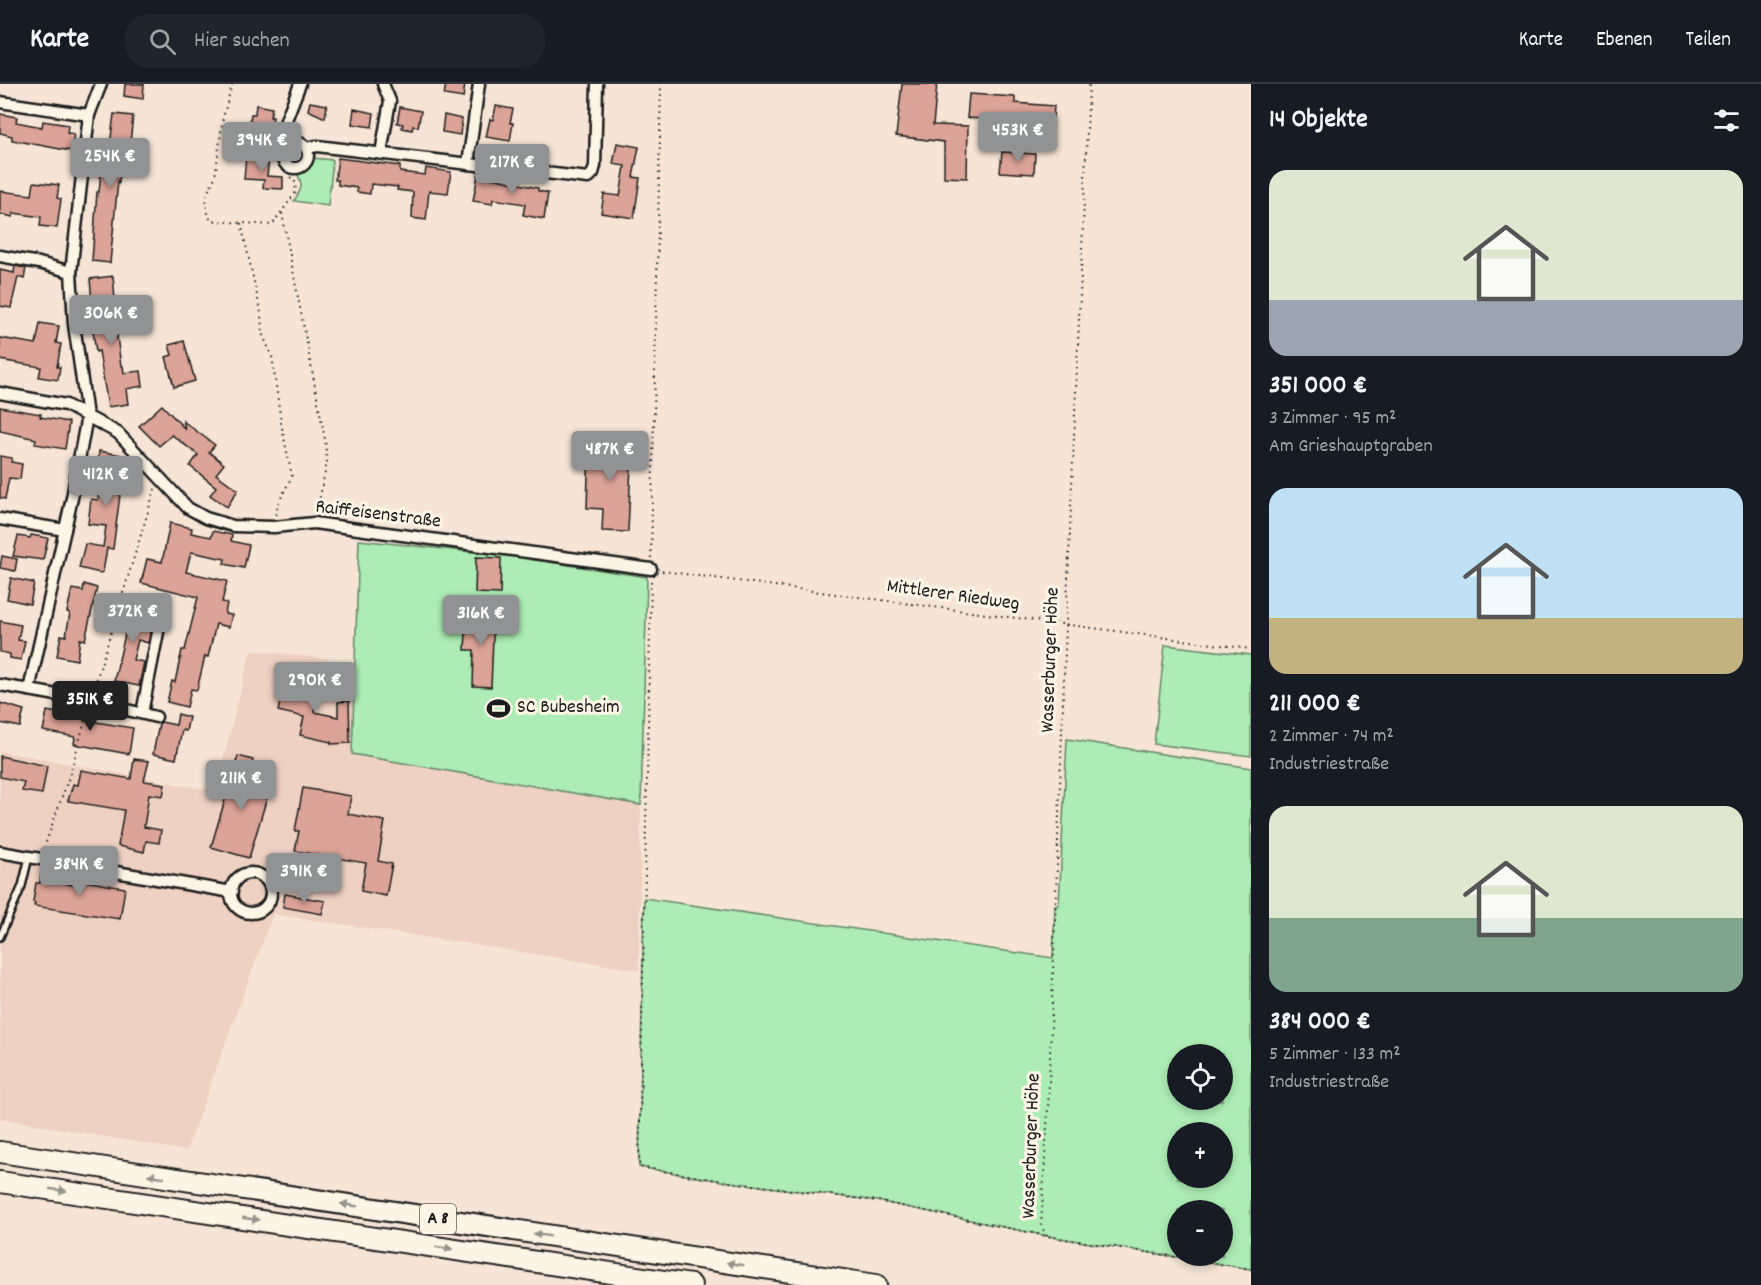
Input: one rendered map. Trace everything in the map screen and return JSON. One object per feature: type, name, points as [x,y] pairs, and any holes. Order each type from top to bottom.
[{"type":"highway","name":"A 8","points":[[0,1152],[876,1285]]},
{"type":"highway","name":"A 8","points":[[0,1182],[691,1285]]},
{"type":"street","points":[[29,690],[65,530],[87,416],[74,324],[71,272],[89,115],[101,84]]},
{"type":"street","points":[[288,143],[286,120],[300,84]]},
{"type":"street","points":[[381,153],[390,101],[382,87],[383,84]]},
{"type":"street","points":[[468,164],[478,84]]},
{"type":"street","points":[[306,148],[308,156],[304,164],[292,167],[285,164],[282,157],[283,149],[288,143],[296,142],[306,148],[317,146],[588,178],[595,166],[597,84]]},
{"type":"street","points":[[0,102],[89,115]]},
{"type":"street","points":[[0,256],[39,262],[71,272]]},
{"type":"street","name":"Raiffeisenstraße","points":[[0,393],[66,405],[118,433],[188,507],[206,518],[233,526],[314,524],[651,569]]},
{"type":"street","points":[[0,519],[65,530]]},
{"type":"street","points":[[142,713],[161,617]]},
{"type":"street","points":[[0,685],[90,701],[156,717]]},
{"type":"street","points":[[0,852],[232,892]]},
{"type":"lane","points":[[0,937],[35,858]]},
{"type":"path","points":[[232,84],[223,118],[215,177],[207,194],[206,205],[209,218],[216,221],[272,225],[296,192],[295,182],[288,174],[292,167]]},
{"type":"path","points":[[661,84],[639,1167],[722,1181],[877,1201],[1047,1236],[1251,1269]]},
{"type":"path","name":"Wasserburger Höhe","points":[[1047,1236],[1041,1226],[1048,1109],[1089,84]]},
{"type":"path","points":[[282,213],[325,439],[327,462],[314,524]]},
{"type":"path","points":[[241,223],[261,313],[262,333],[272,356],[281,423],[292,476],[278,504],[274,526]]},
{"type":"path","points":[[35,858],[70,774],[159,476]]},
{"type":"path","name":"Mittlerer Riedweg","points":[[651,569],[1251,649]]},
{"type":"shaded area","points":[[251,650],[355,662],[353,754],[641,805],[639,970],[273,914],[186,1151],[0,1118],[0,751],[215,791]]},
{"type":"green space","points":[[313,158],[333,160],[328,206],[294,201],[301,187],[296,171],[310,164]]},
{"type":"green space","name":"SC Bubesheim","points":[[359,540],[510,556],[647,577],[641,805],[352,754]]},
{"type":"green space","points":[[1165,645],[1251,655],[1251,756],[1154,744]]},
{"type":"green space","points":[[1067,739],[1251,768],[1251,1269],[1232,1266],[1233,1200],[1167,1200],[1167,1255],[1047,1236],[877,1201],[722,1181],[639,1167],[644,898],[1053,958],[1055,905],[1059,905]]},
{"type":"building","points":[[125,84],[144,84],[143,99],[124,96]]},
{"type":"building","points":[[446,84],[465,84],[463,98],[444,95]]},
{"type":"building","points":[[902,84],[937,84],[933,125],[968,126],[967,178],[944,177],[944,142],[896,136]]},
{"type":"building","points":[[969,94],[1015,97],[1015,103],[1054,106],[1052,131],[1013,128],[1013,121],[967,118]]},
{"type":"building","points":[[310,102],[327,105],[325,118],[308,110]]},
{"type":"building","points":[[256,105],[272,108],[270,117],[273,117],[269,141],[247,137],[251,114],[255,114]]},
{"type":"building","points":[[496,106],[513,109],[510,141],[486,137]]},
{"type":"building","points":[[400,107],[421,111],[418,127],[413,126],[412,130],[402,128],[403,124],[397,123]]},
{"type":"building","points":[[354,109],[374,113],[372,127],[352,124]]},
{"type":"building","points":[[0,114],[17,117],[16,122],[42,127],[43,121],[68,125],[67,133],[74,134],[71,151],[12,140],[12,136],[0,133]]},
{"type":"building","points":[[114,114],[133,116],[130,143],[124,142],[110,263],[92,261],[97,192],[99,192],[103,153],[109,153]]},
{"type":"building","points":[[444,115],[462,119],[460,135],[442,132]]},
{"type":"building","points":[[617,143],[639,147],[633,177],[640,178],[634,218],[601,213],[604,194],[620,196],[625,166],[613,164]]},
{"type":"building","points":[[1002,152],[1035,154],[1034,174],[1000,172]]},
{"type":"building","points":[[246,156],[269,158],[267,176],[283,177],[283,189],[263,188],[264,180],[244,179]]},
{"type":"building","points":[[338,158],[400,166],[400,172],[425,175],[426,168],[451,172],[448,193],[429,191],[426,220],[412,218],[413,192],[397,190],[398,187],[371,184],[370,194],[357,192],[357,188],[338,185],[338,180],[335,180]]},
{"type":"building","points":[[478,175],[538,188],[538,191],[548,193],[544,219],[523,215],[525,204],[493,199],[492,204],[473,201]]},
{"type":"building","points":[[34,182],[59,185],[57,198],[61,199],[57,228],[40,226],[41,217],[14,213],[13,217],[0,214],[0,191],[32,195]]},
{"type":"building","points":[[15,266],[26,268],[24,279],[18,277],[11,308],[0,306],[0,270],[14,273]]},
{"type":"building","points":[[113,276],[115,300],[112,300],[121,366],[123,366],[124,373],[141,371],[143,386],[126,389],[128,404],[108,407],[92,324],[102,322],[99,302],[92,302],[90,279]]},
{"type":"building","points":[[40,323],[59,326],[56,343],[61,344],[57,367],[60,367],[58,380],[39,377],[41,367],[0,360],[0,338],[36,344]]},
{"type":"building","points":[[184,341],[195,381],[174,387],[166,357],[172,355],[169,345]]},
{"type":"building","points":[[162,405],[185,429],[183,421],[215,445],[209,452],[224,464],[216,474],[238,490],[227,507],[210,495],[216,487],[190,466],[198,455],[172,435],[159,446],[139,426]]},
{"type":"building","points":[[0,407],[41,414],[40,417],[69,422],[65,449],[35,444],[36,439],[0,431]]},
{"type":"building","points":[[589,440],[632,442],[628,532],[602,531],[603,509],[587,508]]},
{"type":"building","points":[[99,451],[121,455],[131,463],[127,488],[121,487],[113,549],[107,548],[103,572],[100,573],[79,568],[85,544],[103,547],[106,526],[88,524],[91,499],[98,500],[101,479],[97,477]]},
{"type":"building","points":[[0,456],[12,458],[11,462],[22,464],[20,479],[9,478],[5,499],[0,498]]},
{"type":"building","points":[[170,523],[192,528],[191,533],[211,537],[213,531],[232,535],[231,541],[249,545],[244,568],[224,564],[225,559],[191,552],[186,572],[227,581],[222,602],[227,603],[225,614],[232,615],[229,627],[216,624],[197,690],[191,689],[187,707],[167,702],[172,681],[175,682],[182,650],[185,650],[198,597],[141,583],[147,559],[162,562]]},
{"type":"building","points":[[31,535],[48,538],[43,560],[13,556],[18,536],[30,538]]},
{"type":"building","points":[[2,556],[17,559],[15,571],[0,568]]},
{"type":"building","points":[[476,557],[501,558],[500,594],[475,593]]},
{"type":"building","points":[[11,578],[34,583],[30,604],[7,599]]},
{"type":"building","points":[[84,584],[97,588],[85,640],[80,639],[77,660],[57,656],[61,635],[66,636],[70,613],[67,612],[72,589],[83,591]]},
{"type":"building","points":[[126,597],[147,603],[141,623],[152,626],[148,643],[138,640],[133,660],[144,662],[139,686],[114,681],[131,609],[123,607]]},
{"type":"building","points":[[467,612],[494,613],[491,687],[473,686],[474,650],[465,650]]},
{"type":"building","points":[[0,621],[21,625],[18,640],[25,641],[21,660],[10,658],[10,654],[0,652]]},
{"type":"building","points":[[286,677],[320,684],[314,712],[338,717],[338,702],[349,701],[350,743],[331,744],[331,742],[300,735],[304,717],[278,711]]},
{"type":"building","points":[[0,703],[24,710],[20,727],[0,723]]},
{"type":"building","points":[[58,710],[68,712],[67,715],[85,718],[84,720],[133,728],[129,754],[74,744],[75,737],[43,731],[47,711],[58,713]]},
{"type":"building","points":[[178,714],[189,717],[186,731],[182,730],[176,759],[153,754],[159,724],[161,722],[176,725]]},
{"type":"building","points":[[0,756],[47,766],[42,794],[22,791],[24,782],[0,777]]},
{"type":"building","points":[[238,756],[253,760],[248,778],[271,784],[249,858],[211,847]]},
{"type":"building","points":[[134,759],[149,761],[144,781],[165,784],[163,796],[149,794],[144,827],[161,830],[159,843],[146,841],[144,852],[118,846],[124,810],[68,801],[73,784],[78,785],[81,770],[131,779]]},
{"type":"building","points":[[303,788],[351,796],[348,814],[385,821],[378,861],[392,864],[386,896],[361,891],[366,863],[295,851],[299,831],[295,831]]},
{"type":"building","points":[[41,874],[59,877],[58,882],[78,886],[79,880],[125,888],[120,919],[34,906],[36,883],[40,883]]},
{"type":"building","points":[[285,894],[325,901],[322,914],[283,907]]},
{"type":"place","name":"SC Bubesheim","points":[[499,708]]}]
